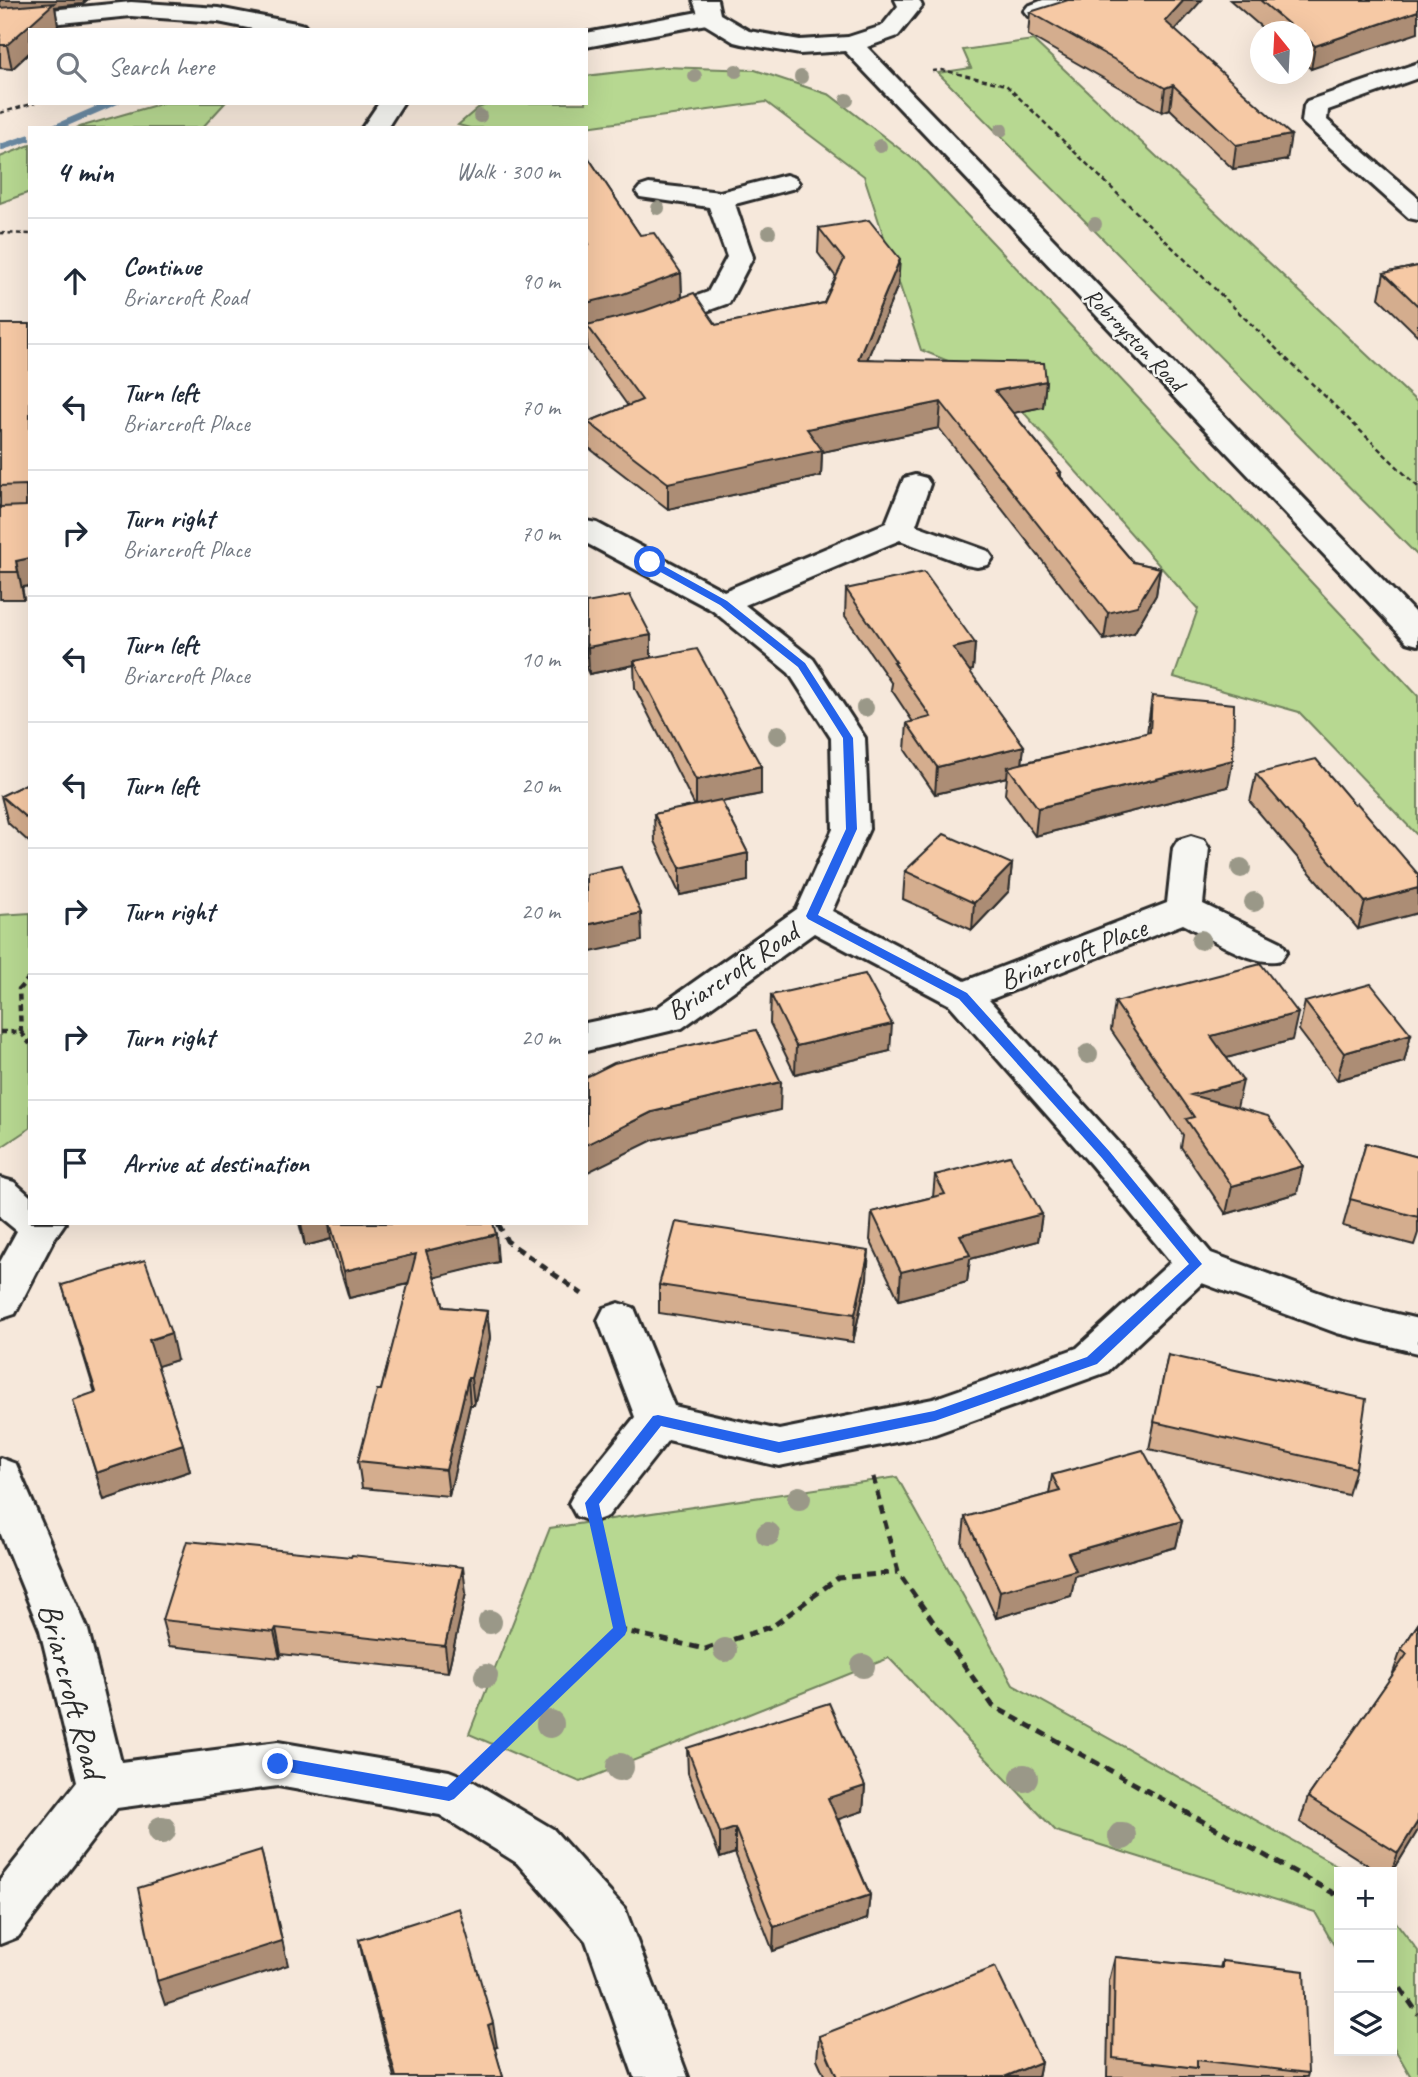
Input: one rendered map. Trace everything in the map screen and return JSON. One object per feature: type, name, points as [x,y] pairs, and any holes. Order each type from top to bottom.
[{"type":"street","points":[[588,39],[707,9],[742,37],[800,47],[851,44],[890,31],[910,6],[907,0]]},
{"type":"street","points":[[1036,11],[1064,0]]},
{"type":"street","points":[[0,22],[132,5],[218,15],[286,28]]},
{"type":"street","name":"Robroyston Road","points":[[851,44],[1418,635]]},
{"type":"street","points":[[1418,70],[1316,106],[1314,122],[1418,212]]},
{"type":"street","points":[[375,126],[390,105]]},
{"type":"street","points":[[649,192],[720,200],[786,183]]},
{"type":"street","points":[[588,340],[634,328],[719,297],[740,257],[720,200]]},
{"type":"street","points":[[899,528],[915,484]]},
{"type":"street","points":[[723,603],[899,528],[977,558]]},
{"type":"street","name":"Briarcroft Road","points":[[588,531],[723,603],[801,666],[848,738],[851,829],[812,916],[668,1019],[588,1037]]},
{"type":"street","points":[[1191,848],[1184,910],[1268,951]]},
{"type":"street","name":"Briarcroft Place","points":[[963,996],[1184,910]]},
{"type":"street","name":"Briarcroft Place","points":[[812,916],[963,996],[1106,1155],[1196,1264]]},
{"type":"street","points":[[0,1194],[28,1217]]},
{"type":"street","points":[[0,1302],[37,1225]]},
{"type":"street","points":[[658,1420],[779,1448],[935,1416],[1092,1360],[1196,1264],[1337,1316],[1418,1336]]},
{"type":"street","points":[[618,1320],[658,1420]]},
{"type":"street","points":[[592,1503],[658,1420]]},
{"type":"street","name":"Briarcroft Road","points":[[0,1477],[64,1630],[103,1787],[0,1920]]},
{"type":"street","points":[[103,1787],[278,1764],[449,1794],[536,1846],[607,1926],[661,2077]]},
{"type":"path","points":[[882,76],[942,70],[1006,85],[1418,487]]},
{"type":"path","points":[[0,113],[28,105]]},
{"type":"path","points":[[0,233],[28,234]]},
{"type":"path","points":[[28,978],[19,989],[20,1032],[28,1042]]},
{"type":"path","points":[[0,1032],[20,1032]]},
{"type":"path","points":[[499,1225],[507,1241],[618,1320]]},
{"type":"path","points":[[860,1430],[898,1572],[993,1706],[1334,1893]]},
{"type":"path","points":[[592,1503],[620,1630]]},
{"type":"path","points":[[620,1630],[705,1649],[773,1626],[838,1578],[898,1572]]},
{"type":"path","points":[[449,1794],[620,1630]]},
{"type":"path","points":[[1397,1983],[1418,2014]]},
{"type":"green space","points":[[1033,40],[1418,403],[1418,556],[938,73],[971,68],[963,50]]},
{"type":"green space","points":[[663,67],[755,70],[830,95],[918,163],[1418,696],[1418,836],[1299,712],[1174,677],[1198,609],[995,380],[921,350],[864,176],[766,102],[588,127],[458,125],[478,108],[486,105],[588,105],[588,76]]},
{"type":"green space","points":[[156,105],[223,105],[204,126],[83,126]]},
{"type":"green space","points":[[28,146],[28,193],[0,203],[0,157]]},
{"type":"green space","points":[[28,913],[28,1129],[0,1148],[0,915]]},
{"type":"green space","points":[[897,1477],[1013,1685],[1340,1867],[1334,1867],[1334,1945],[1315,1912],[1056,1831],[889,1658],[580,1782],[469,1734],[550,1528]]},
{"type":"green space","points":[[1397,1924],[1418,1951],[1418,2077],[1411,2077],[1397,2053]]},
{"type":"building","points":[[1068,0],[1184,0],[1165,21],[1291,135],[1236,145],[1173,85],[1165,88],[1030,12]]},
{"type":"building","points":[[1260,0],[1418,0],[1418,11],[1315,46],[1313,21],[1285,21]]},
{"type":"building","points":[[54,3],[7,45],[0,45],[0,8]]},
{"type":"building","points":[[588,157],[640,235],[654,233],[681,273],[623,294],[588,303]]},
{"type":"building","points":[[869,220],[900,259],[858,359],[1044,363],[1046,381],[995,391],[1061,472],[1057,473],[1133,562],[1160,568],[1137,606],[1108,613],[941,402],[807,429],[822,450],[668,483],[588,422],[642,400],[588,325],[644,311],[694,293],[716,325],[824,303],[844,260],[819,228]]},
{"type":"building","points":[[1418,266],[1418,306],[1384,273]]},
{"type":"building","points":[[0,324],[28,324],[28,558],[16,561],[18,572],[0,572],[0,507],[26,506],[26,485],[0,486]]},
{"type":"building","points":[[924,572],[975,643],[953,648],[1024,746],[937,767],[907,723],[931,717],[846,589]]},
{"type":"building","points":[[630,595],[651,635],[588,647],[588,603]]},
{"type":"building","points":[[697,649],[761,766],[696,780],[634,661]]},
{"type":"building","points":[[1152,696],[1234,704],[1233,760],[1038,808],[1008,767],[1150,732]]},
{"type":"building","points":[[1316,759],[1418,874],[1418,888],[1365,902],[1256,774]]},
{"type":"building","points":[[28,783],[28,819],[1,796]]},
{"type":"building","points":[[721,800],[748,853],[680,868],[654,814]]},
{"type":"building","points":[[944,834],[1012,864],[974,903],[905,871]]},
{"type":"building","points":[[621,867],[641,913],[588,925],[588,874]]},
{"type":"building","points":[[1261,964],[1298,1013],[1211,1036],[1243,1081],[1191,1095],[1268,1116],[1303,1166],[1232,1186],[1186,1119],[1194,1117],[1115,1002]]},
{"type":"building","points":[[865,974],[892,1024],[796,1046],[771,995]]},
{"type":"building","points":[[1371,984],[1411,1034],[1344,1053],[1305,1002]]},
{"type":"building","points":[[756,1030],[781,1082],[652,1112],[588,1144],[588,1076],[614,1063]]},
{"type":"building","points":[[1366,1143],[1418,1157],[1418,1217],[1350,1199]]},
{"type":"building","points":[[1010,1156],[1042,1214],[960,1235],[970,1255],[901,1272],[872,1212],[945,1194],[935,1175]]},
{"type":"building","points":[[676,1222],[869,1251],[855,1314],[659,1285]]},
{"type":"building","points":[[331,1225],[494,1225],[496,1234],[426,1251],[444,1307],[487,1311],[446,1470],[358,1461],[377,1390],[381,1390],[416,1254],[344,1271]]},
{"type":"building","points":[[145,1260],[171,1333],[149,1340],[183,1444],[96,1473],[73,1400],[96,1392],[62,1285]]},
{"type":"building","points":[[1168,1355],[1366,1399],[1356,1468],[1154,1422]]},
{"type":"building","points":[[1143,1450],[1182,1521],[1068,1553],[1076,1570],[1000,1591],[965,1517],[1060,1491],[1052,1475]]},
{"type":"building","points":[[187,1541],[463,1567],[445,1646],[276,1628],[274,1632],[162,1620]]},
{"type":"building","points":[[1418,1624],[1418,1821],[1398,1853],[1308,1797],[1407,1654],[1401,1650]]},
{"type":"building","points":[[829,1703],[865,1786],[828,1798],[870,1895],[774,1927],[735,1828],[720,1833],[687,1748]]},
{"type":"building","points":[[261,1850],[282,1941],[157,1981],[138,1888]]},
{"type":"building","points":[[459,1908],[493,2023],[488,2025],[503,2077],[396,2077],[359,1940]]},
{"type":"building","points":[[1115,1957],[1222,1968],[1222,1961],[1304,1971],[1308,2073],[1197,2060],[1197,2068],[1113,2058]]},
{"type":"building","points":[[995,1967],[1041,2062],[1004,2077],[837,2077],[819,2036]]},
{"type":"waterway","points":[[57,126],[110,105]]},
{"type":"waterway","points":[[0,148],[28,138]]},
{"type":"route","points":[[278,1764],[449,1794],[620,1630],[592,1503],[658,1420],[779,1448],[935,1416],[1092,1360],[1196,1264],[1106,1155],[963,996],[812,916],[851,829],[848,738],[801,666],[723,603],[650,562]]}]
